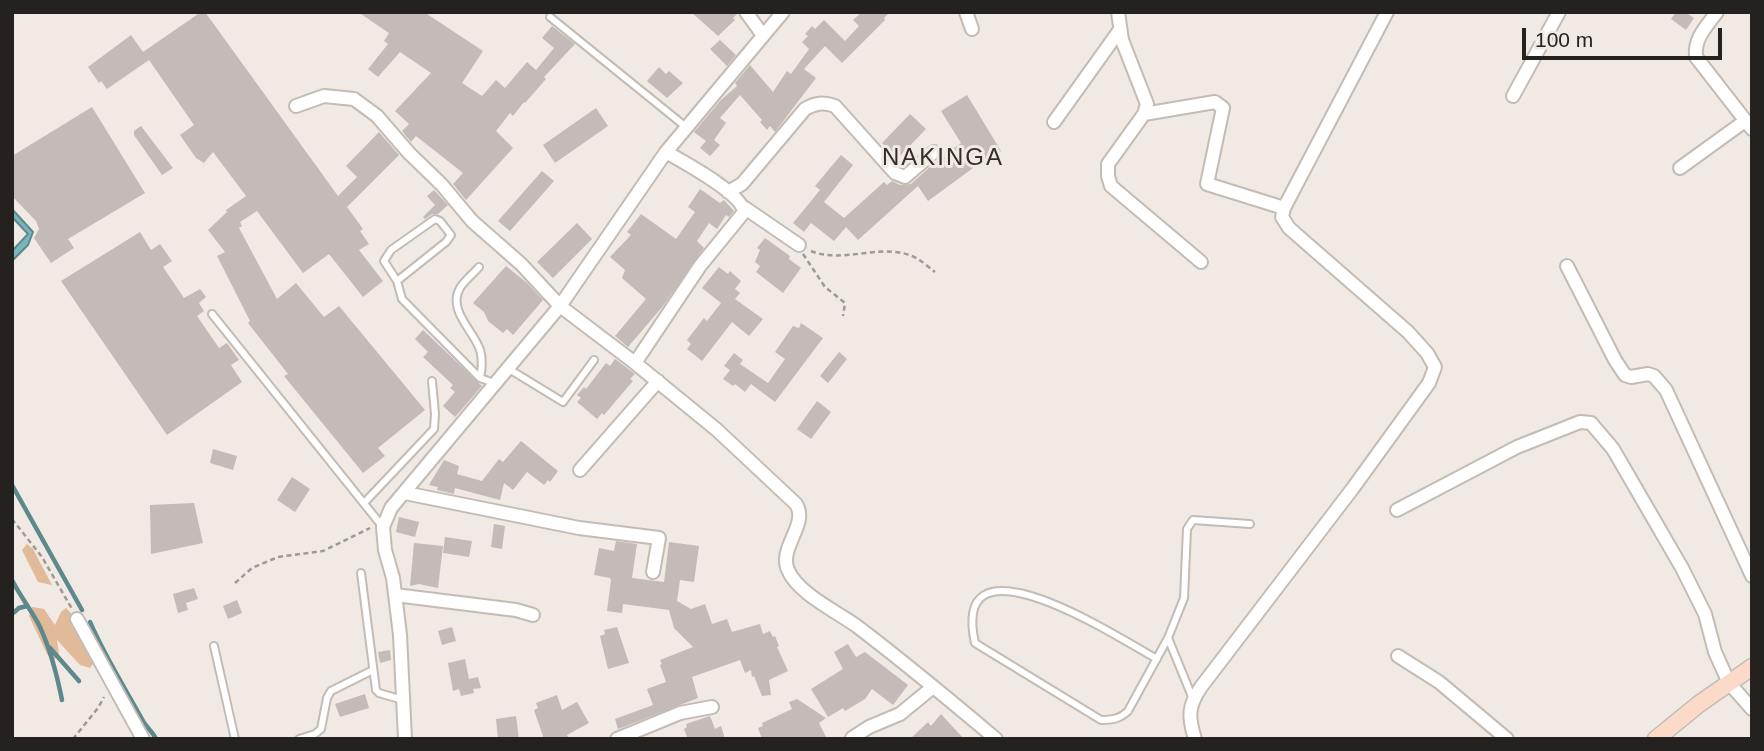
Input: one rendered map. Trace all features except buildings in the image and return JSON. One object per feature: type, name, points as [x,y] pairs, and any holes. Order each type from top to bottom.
[{"type":"street","points":[[746,12],[762,34]]},
{"type":"street","points":[[405,739],[395,595],[383,527],[391,508],[560,306],[666,152],[783,12]]},
{"type":"street","points":[[966,12],[972,29]]},
{"type":"street","points":[[1118,12],[1119,31],[1146,99],[1147,108],[1108,164],[1111,186],[1201,262]]},
{"type":"street","points":[[1195,739],[1189,720],[1193,699],[1353,488],[1429,383],[1435,367],[1427,353],[1408,332],[1289,228],[1282,216],[1387,12]]},
{"type":"street","points":[[1513,96],[1559,12]]},
{"type":"street","points":[[1680,168],[1749,125],[1696,57],[1697,39],[1717,12]]},
{"type":"street","points":[[1055,122],[1119,31]]},
{"type":"street","points":[[296,106],[324,96],[354,99],[377,116],[408,153],[442,185],[472,222],[521,264],[560,306],[717,430],[796,504],[800,514],[786,560],[788,572],[808,594],[857,626],[933,687],[981,734],[996,739]]},
{"type":"street","points":[[1144,114],[1215,102],[1223,108],[1207,184],[1284,208]]},
{"type":"street","points":[[728,192],[742,184],[804,109],[812,105],[835,106],[895,173],[905,177],[934,152]]},
{"type":"street","points":[[666,152],[728,192],[745,208],[799,245]]},
{"type":"street","points":[[635,363],[679,295],[745,208]]},
{"type":"street","points":[[1567,266],[1625,375],[1654,376],[1666,390],[1752,576]]},
{"type":"street","points":[[580,470],[658,381]]},
{"type":"street","points":[[1397,510],[1517,447],[1580,422],[1591,423],[1613,449],[1682,568],[1705,614],[1715,652],[1729,683],[1752,709]]},
{"type":"street","points":[[405,493],[579,528],[659,538],[653,572]]},
{"type":"street","points":[[395,595],[516,610],[533,615]]},
{"type":"street","points":[[77,619],[144,739]]},
{"type":"street","points":[[1398,656],[1438,682],[1507,739]]},
{"type":"street","points":[[1656,739],[1699,704],[1752,667]]},
{"type":"street","points":[[852,738],[869,727],[900,714],[933,687]]},
{"type":"street","points":[[617,739],[680,713],[712,707]]},
{"type":"lane","points":[[550,17],[686,127]]},
{"type":"lane","points":[[397,281],[446,242],[451,235],[440,221],[435,219],[391,250],[384,261],[397,281],[402,299],[480,378],[496,384]]},
{"type":"lane","points":[[479,267],[460,289],[456,301],[461,316],[480,349],[480,378]]},
{"type":"lane","points":[[212,314],[383,527]]},
{"type":"lane","points":[[509,369],[563,402],[594,360]]},
{"type":"lane","points":[[364,503],[433,429],[435,414],[432,382]]},
{"type":"lane","points":[[1157,659],[1049,600],[1023,593],[996,591],[983,597],[975,609],[972,629],[975,643],[1101,720],[1112,720],[1128,711],[1157,659],[1168,638],[1184,598],[1187,528],[1193,520],[1250,524]]},
{"type":"lane","points":[[361,573],[376,690],[403,699]]},
{"type":"lane","points":[[1168,638],[1193,699]]},
{"type":"lane","points":[[214,646],[235,739]]},
{"type":"lane","points":[[299,739],[321,729],[331,691],[373,670]]},
{"type":"path","points":[[799,245],[821,255],[884,252],[911,256],[935,272]]},
{"type":"path","points":[[799,245],[810,267],[825,287],[845,303],[843,316]]},
{"type":"path","points":[[12,519],[42,557],[77,619]]},
{"type":"path","points":[[235,583],[252,568],[278,557],[323,551],[372,527],[383,527]]},
{"type":"path","points":[[73,739],[104,698],[108,677]]},
{"type":"shaded area","points":[[27,544],[33,549],[52,585],[38,582],[22,550]]},
{"type":"shaded area","points":[[32,607],[44,609],[55,625],[66,608],[71,613],[77,633],[93,664],[90,668],[80,665],[57,640],[59,654],[53,661],[29,616]]},
{"type":"water","points":[[12,209],[33,232],[28,245],[12,261],[12,251],[28,234],[12,217]]},
{"type":"waterway","points":[[12,485],[82,610]]},
{"type":"waterway","points":[[12,580],[44,636],[62,700]]},
{"type":"waterway","points":[[12,614],[27,606]]},
{"type":"waterway","points":[[90,622],[115,672],[156,739]]},
{"type":"waterway","points":[[50,648],[79,681]]},
{"type":"district","name":"NAKINGA","points":[[943,158]]}]
